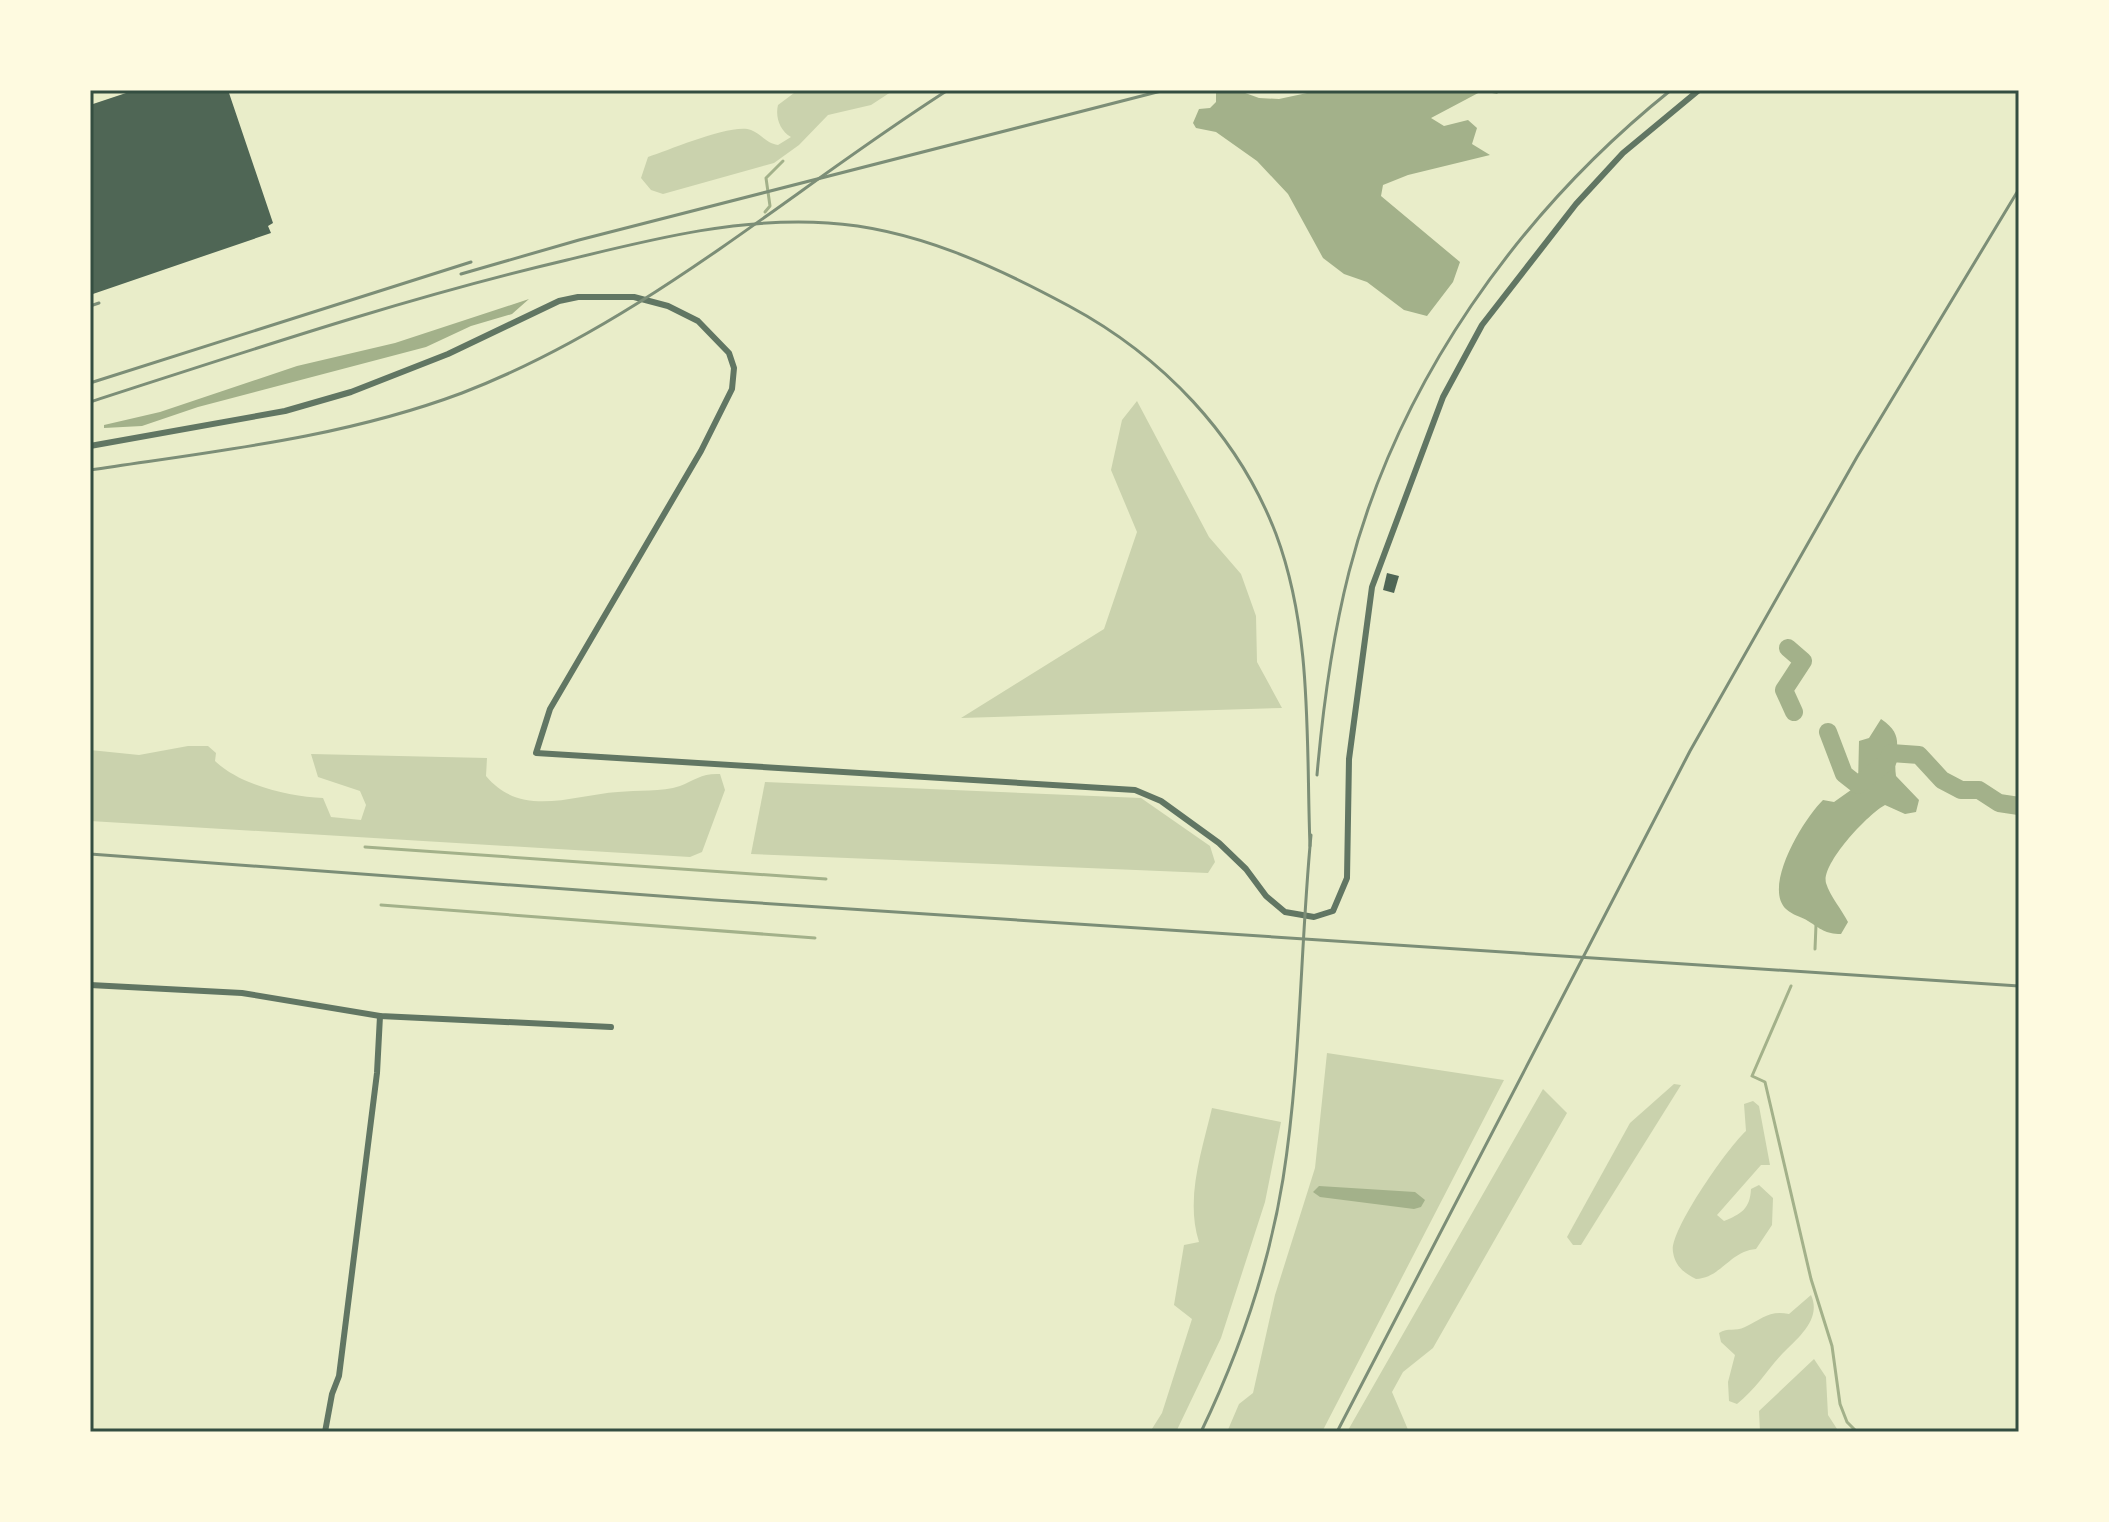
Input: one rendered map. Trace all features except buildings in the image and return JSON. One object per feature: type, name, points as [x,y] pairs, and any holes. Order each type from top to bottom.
[{"type":"street","points":[[90,446],[274,413],[351,392],[448,354],[559,301],[600,294],[634,297],[668,306],[698,321],[722,342],[733,361],[732,389],[701,451],[550,709],[536,753],[1135,790],[1161,801],[1219,843],[1276,906],[1293,915],[1322,916],[1337,905],[1347,878],[1348,773],[1372,587],[1443,397],[1482,325],[1576,204],[1623,153],[1699,90]]},
{"type":"street","points":[[90,985],[242,993],[380,1016],[611,1027]]},
{"type":"street","points":[[325,1432],[341,1361],[377,1073],[380,1016]]},
{"type":"shaded area","points":[[798,90],[894,90],[871,105],[828,115],[799,145],[774,163],[663,194],[651,190],[641,178],[648,157],[730,130],[751,130],[778,145],[791,137],[779,123],[778,105]]},
{"type":"shaded area","points":[[1216,90],[1237,90],[1259,98],[1279,99],[1321,90],[1501,90],[1497,94],[1482,91],[1431,118],[1444,126],[1468,120],[1477,128],[1472,144],[1490,155],[1408,175],[1383,185],[1381,196],[1460,262],[1453,282],[1427,316],[1404,310],[1367,282],[1344,274],[1323,258],[1288,194],[1257,161],[1216,132],[1196,128],[1193,123],[1199,109],[1210,108],[1216,102]]},
{"type":"shaded area","points":[[529,299],[512,314],[471,326],[426,347],[198,407],[142,426],[104,428],[104,425],[160,412],[297,366],[395,343]]},
{"type":"shaded area","points":[[1137,401],[1209,537],[1241,574],[1256,616],[1257,662],[1282,708],[961,718],[1104,629],[1137,532],[1111,470],[1122,420]]},
{"type":"shaded area","points":[[1881,719],[1897,738],[1896,776],[1919,800],[1916,812],[1905,814],[1885,805],[1877,810],[1838,852],[1826,875],[1826,883],[1848,922],[1841,934],[1831,933],[1786,909],[1780,898],[1782,869],[1797,836],[1823,800],[1834,802],[1858,785],[1859,741],[1869,738]]},
{"type":"shaded area","points":[[188,746],[208,746],[216,753],[215,761],[251,783],[280,792],[323,798],[331,817],[361,820],[366,805],[360,791],[318,777],[311,754],[487,758],[486,776],[500,789],[531,801],[665,789],[714,774],[720,774],[725,790],[702,852],[690,857],[90,821],[90,750],[139,755]]},
{"type":"shaded area","points":[[765,782],[1141,798],[1210,846],[1215,862],[1208,873],[751,854]]},
{"type":"shaded area","points":[[1327,1053],[1504,1080],[1322,1432],[1227,1432],[1239,1404],[1253,1393],[1275,1295],[1315,1168]]},
{"type":"shaded area","points":[[1674,1084],[1681,1085],[1581,1245],[1573,1245],[1567,1237],[1630,1123]]},
{"type":"shaded area","points":[[1543,1089],[1567,1113],[1433,1348],[1403,1372],[1392,1392],[1409,1432],[1347,1432]]},
{"type":"shaded area","points":[[1753,1101],[1759,1106],[1770,1165],[1761,1165],[1717,1215],[1724,1221],[1740,1213],[1749,1201],[1751,1189],[1759,1185],[1773,1198],[1772,1225],[1756,1249],[1739,1254],[1705,1278],[1696,1279],[1678,1265],[1673,1252],[1674,1241],[1702,1189],[1746,1131],[1744,1104]]},
{"type":"shaded area","points":[[1212,1108],[1281,1122],[1265,1202],[1221,1338],[1176,1432],[1150,1432],[1162,1413],[1192,1319],[1174,1305],[1184,1245],[1199,1242],[1194,1192]]},
{"type":"shaded area","points":[[1319,1186],[1415,1192],[1425,1200],[1421,1207],[1414,1209],[1320,1197],[1313,1192]]},
{"type":"shaded area","points":[[1811,1295],[1813,1312],[1807,1327],[1744,1398],[1737,1404],[1729,1401],[1728,1382],[1735,1355],[1721,1342],[1719,1333],[1741,1328],[1771,1314],[1789,1314]]},
{"type":"shaded area","points":[[1814,1359],[1826,1377],[1828,1415],[1839,1432],[1760,1432],[1759,1411]]},
{"type":"waterway","points":[[765,212],[770,206],[766,178],[783,161]]},
{"type":"waterway","points":[[1788,648],[1803,661],[1784,690],[1794,712]]},
{"type":"waterway","points":[[1828,732],[1844,774],[1858,785],[1887,762],[1891,753],[1919,755],[1942,780],[1961,790],[1979,790],[1999,803],[2019,806]]},
{"type":"waterway","points":[[365,847],[826,879]]},
{"type":"waterway","points":[[381,905],[815,938]]},
{"type":"waterway","points":[[1815,949],[1816,925]]},
{"type":"waterway","points":[[1791,986],[1752,1076],[1765,1082],[1811,1279],[1832,1346],[1840,1404],[1847,1422],[1857,1432]]},
{"type":"railway","points":[[90,470],[278,441],[371,421],[462,393],[528,364],[653,294],[948,90]]},
{"type":"railway","points":[[461,274],[579,240],[1165,90]]},
{"type":"railway","points":[[1317,775],[1329,673],[1349,572],[1371,502],[1399,434],[1432,368],[1471,306],[1515,246],[1563,190],[1671,90]]},
{"type":"railway","points":[[1337,1432],[1690,751],[1857,457],[2019,189]]},
{"type":"railway","points":[[90,402],[446,291],[696,231],[762,223],[828,223],[891,232],[953,251],[1069,306],[1135,349],[1193,402],[1241,464],[1276,534],[1296,610],[1305,688],[1310,846]]},
{"type":"railway","points":[[90,383],[471,262]]},
{"type":"railway","points":[[90,306],[99,303]]},
{"type":"railway","points":[[1201,1432],[1251,1308],[1277,1212],[1289,1136],[1297,1050],[1311,835]]},
{"type":"railway","points":[[90,854],[714,900],[2019,986]]}]
